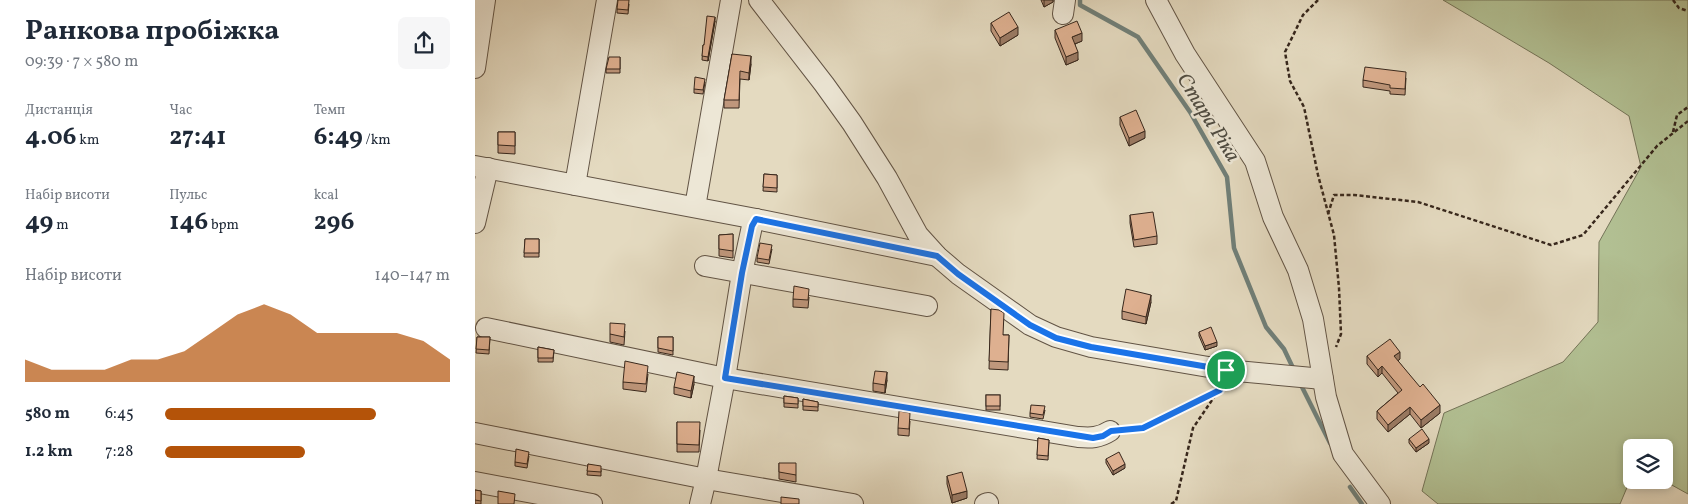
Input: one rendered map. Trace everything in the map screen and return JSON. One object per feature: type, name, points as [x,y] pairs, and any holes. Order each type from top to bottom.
[{"type":"street","points":[[475,68],[485,0]]},
{"type":"street","points":[[575,185],[607,0]]},
{"type":"street","points":[[695,207],[731,0]]},
{"type":"street","points":[[759,0],[825,84],[852,123],[887,178],[918,236],[958,274],[1030,325],[1056,338],[1091,347],[1226,370],[1317,378]]},
{"type":"street","points":[[1156,0],[1185,54],[1255,161],[1273,218],[1298,270],[1313,319],[1317,378],[1326,397],[1343,454],[1380,504]]},
{"type":"street","points":[[475,219],[481,167],[695,207],[937,256]]},
{"type":"street","points":[[699,504],[706,479],[725,378],[742,273],[752,226],[756,219]]},
{"type":"street","points":[[705,266],[927,306]]},
{"type":"street","points":[[486,328],[725,378],[1078,437],[1093,438],[1103,436],[1111,431]]},
{"type":"street","points":[[475,433],[706,479],[853,504]]},
{"type":"street","points":[[475,482],[592,504]]},
{"type":"path","points":[[1318,0],[1303,15],[1285,52],[1290,81],[1304,107],[1318,175],[1334,235],[1341,334],[1334,352]]},
{"type":"path","points":[[1673,0],[1679,8],[1688,11]]},
{"type":"path","points":[[1673,133],[1677,115],[1688,107]]},
{"type":"path","points":[[1329,214],[1333,195],[1354,195],[1418,202],[1551,245],[1583,235],[1657,146],[1688,121]]},
{"type":"path","points":[[1171,504],[1177,501],[1193,428],[1220,390],[1226,370]]},
{"type":"path","points":[[1111,431],[1143,428],[1220,390]]},
{"type":"green space","points":[[1443,0],[1688,0],[1688,494],[1673,486],[1673,439],[1623,439],[1623,489],[1626,489],[1620,504],[1438,504],[1422,491],[1444,413],[1563,362],[1598,322],[1599,242],[1641,167],[1629,116],[1549,63]]},
{"type":"building","points":[[618,0],[629,0],[628,10],[617,9]]},
{"type":"building","points":[[1009,12],[1018,27],[1000,38],[991,23]]},
{"type":"building","points":[[707,16],[715,17],[708,57],[702,56]]},
{"type":"building","points":[[1077,21],[1082,33],[1072,37],[1078,52],[1066,57],[1055,30]]},
{"type":"building","points":[[732,54],[751,56],[749,73],[740,71],[739,100],[724,100]]},
{"type":"building","points":[[609,57],[620,57],[620,69],[606,69]]},
{"type":"building","points":[[1365,67],[1406,72],[1405,89],[1390,88],[1390,85],[1363,80]]},
{"type":"building","points":[[695,77],[705,79],[703,90],[694,89]]},
{"type":"building","points":[[1136,110],[1145,131],[1129,138],[1120,117]]},
{"type":"building","points":[[498,132],[515,132],[515,146],[498,145]]},
{"type":"building","points":[[764,174],[777,175],[777,188],[763,187]]},
{"type":"building","points":[[1153,212],[1157,236],[1134,240],[1130,215]]},
{"type":"building","points":[[733,234],[733,251],[719,249],[719,235]]},
{"type":"building","points":[[525,239],[539,239],[539,253],[524,253]]},
{"type":"building","points":[[760,243],[772,245],[769,260],[757,258]]},
{"type":"building","points":[[794,286],[809,289],[808,300],[793,299]]},
{"type":"building","points":[[1126,289],[1151,295],[1146,317],[1122,311]]},
{"type":"building","points":[[991,309],[1004,313],[1003,335],[1009,335],[1008,362],[989,361]]},
{"type":"building","points":[[610,323],[625,324],[624,337],[610,334]]},
{"type":"building","points":[[1211,327],[1217,342],[1205,346],[1199,332]]},
{"type":"building","points":[[477,337],[490,337],[489,350],[476,349]]},
{"type":"building","points":[[658,337],[673,337],[673,351],[658,348]]},
{"type":"building","points":[[1390,339],[1400,352],[1394,356],[1420,387],[1423,384],[1440,405],[1421,420],[1410,407],[1388,425],[1377,411],[1402,390],[1382,366],[1378,370],[1367,356]]},
{"type":"building","points":[[538,347],[554,350],[553,358],[538,358]]},
{"type":"building","points":[[625,361],[648,366],[646,384],[623,382]]},
{"type":"building","points":[[875,371],[887,372],[885,385],[873,383]]},
{"type":"building","points":[[677,372],[694,376],[691,391],[674,387]]},
{"type":"building","points":[[986,395],[1000,395],[1000,406],[986,406]]},
{"type":"building","points":[[784,396],[798,398],[798,404],[784,403]]},
{"type":"building","points":[[803,399],[818,402],[818,407],[803,406]]},
{"type":"building","points":[[1031,405],[1045,406],[1043,415],[1030,413]]},
{"type":"building","points":[[899,411],[910,413],[909,429],[898,428]]},
{"type":"building","points":[[677,422],[700,422],[699,445],[677,444]]},
{"type":"building","points":[[1422,429],[1429,439],[1416,448],[1409,439]]},
{"type":"building","points":[[1038,438],[1049,440],[1048,456],[1037,455]]},
{"type":"building","points":[[516,449],[529,452],[527,464],[515,462]]},
{"type":"building","points":[[1119,452],[1125,464],[1113,471],[1106,459]]},
{"type":"building","points":[[779,463],[796,463],[796,475],[779,472]]},
{"type":"building","points":[[588,464],[601,466],[601,472],[587,471]]},
{"type":"building","points":[[962,472],[967,491],[952,495],[947,476]]},
{"type":"building","points":[[475,490],[481,491],[481,501],[475,500]]},
{"type":"building","points":[[498,491],[515,494],[514,504],[498,504]]},
{"type":"building","points":[[781,497],[799,499],[799,504],[781,504]]},
{"type":"waterway","name":"Стара Ріка","points":[[1080,0],[1080,5],[1138,37],[1190,112],[1227,177],[1234,248],[1266,327],[1284,349],[1293,368]]},
{"type":"waterway","name":"Стара Ріка","points":[[1300,383],[1330,443]]},
{"type":"waterway","name":"Стара Ріка","points":[[1350,487],[1362,504]]},
{"type":"route","points":[[756,219],[937,256],[958,274],[1030,325],[1056,338],[1091,347],[1226,370],[1220,390],[1143,428],[1111,431],[1103,436],[1093,438],[725,378],[742,273],[752,226],[756,219]]}]
